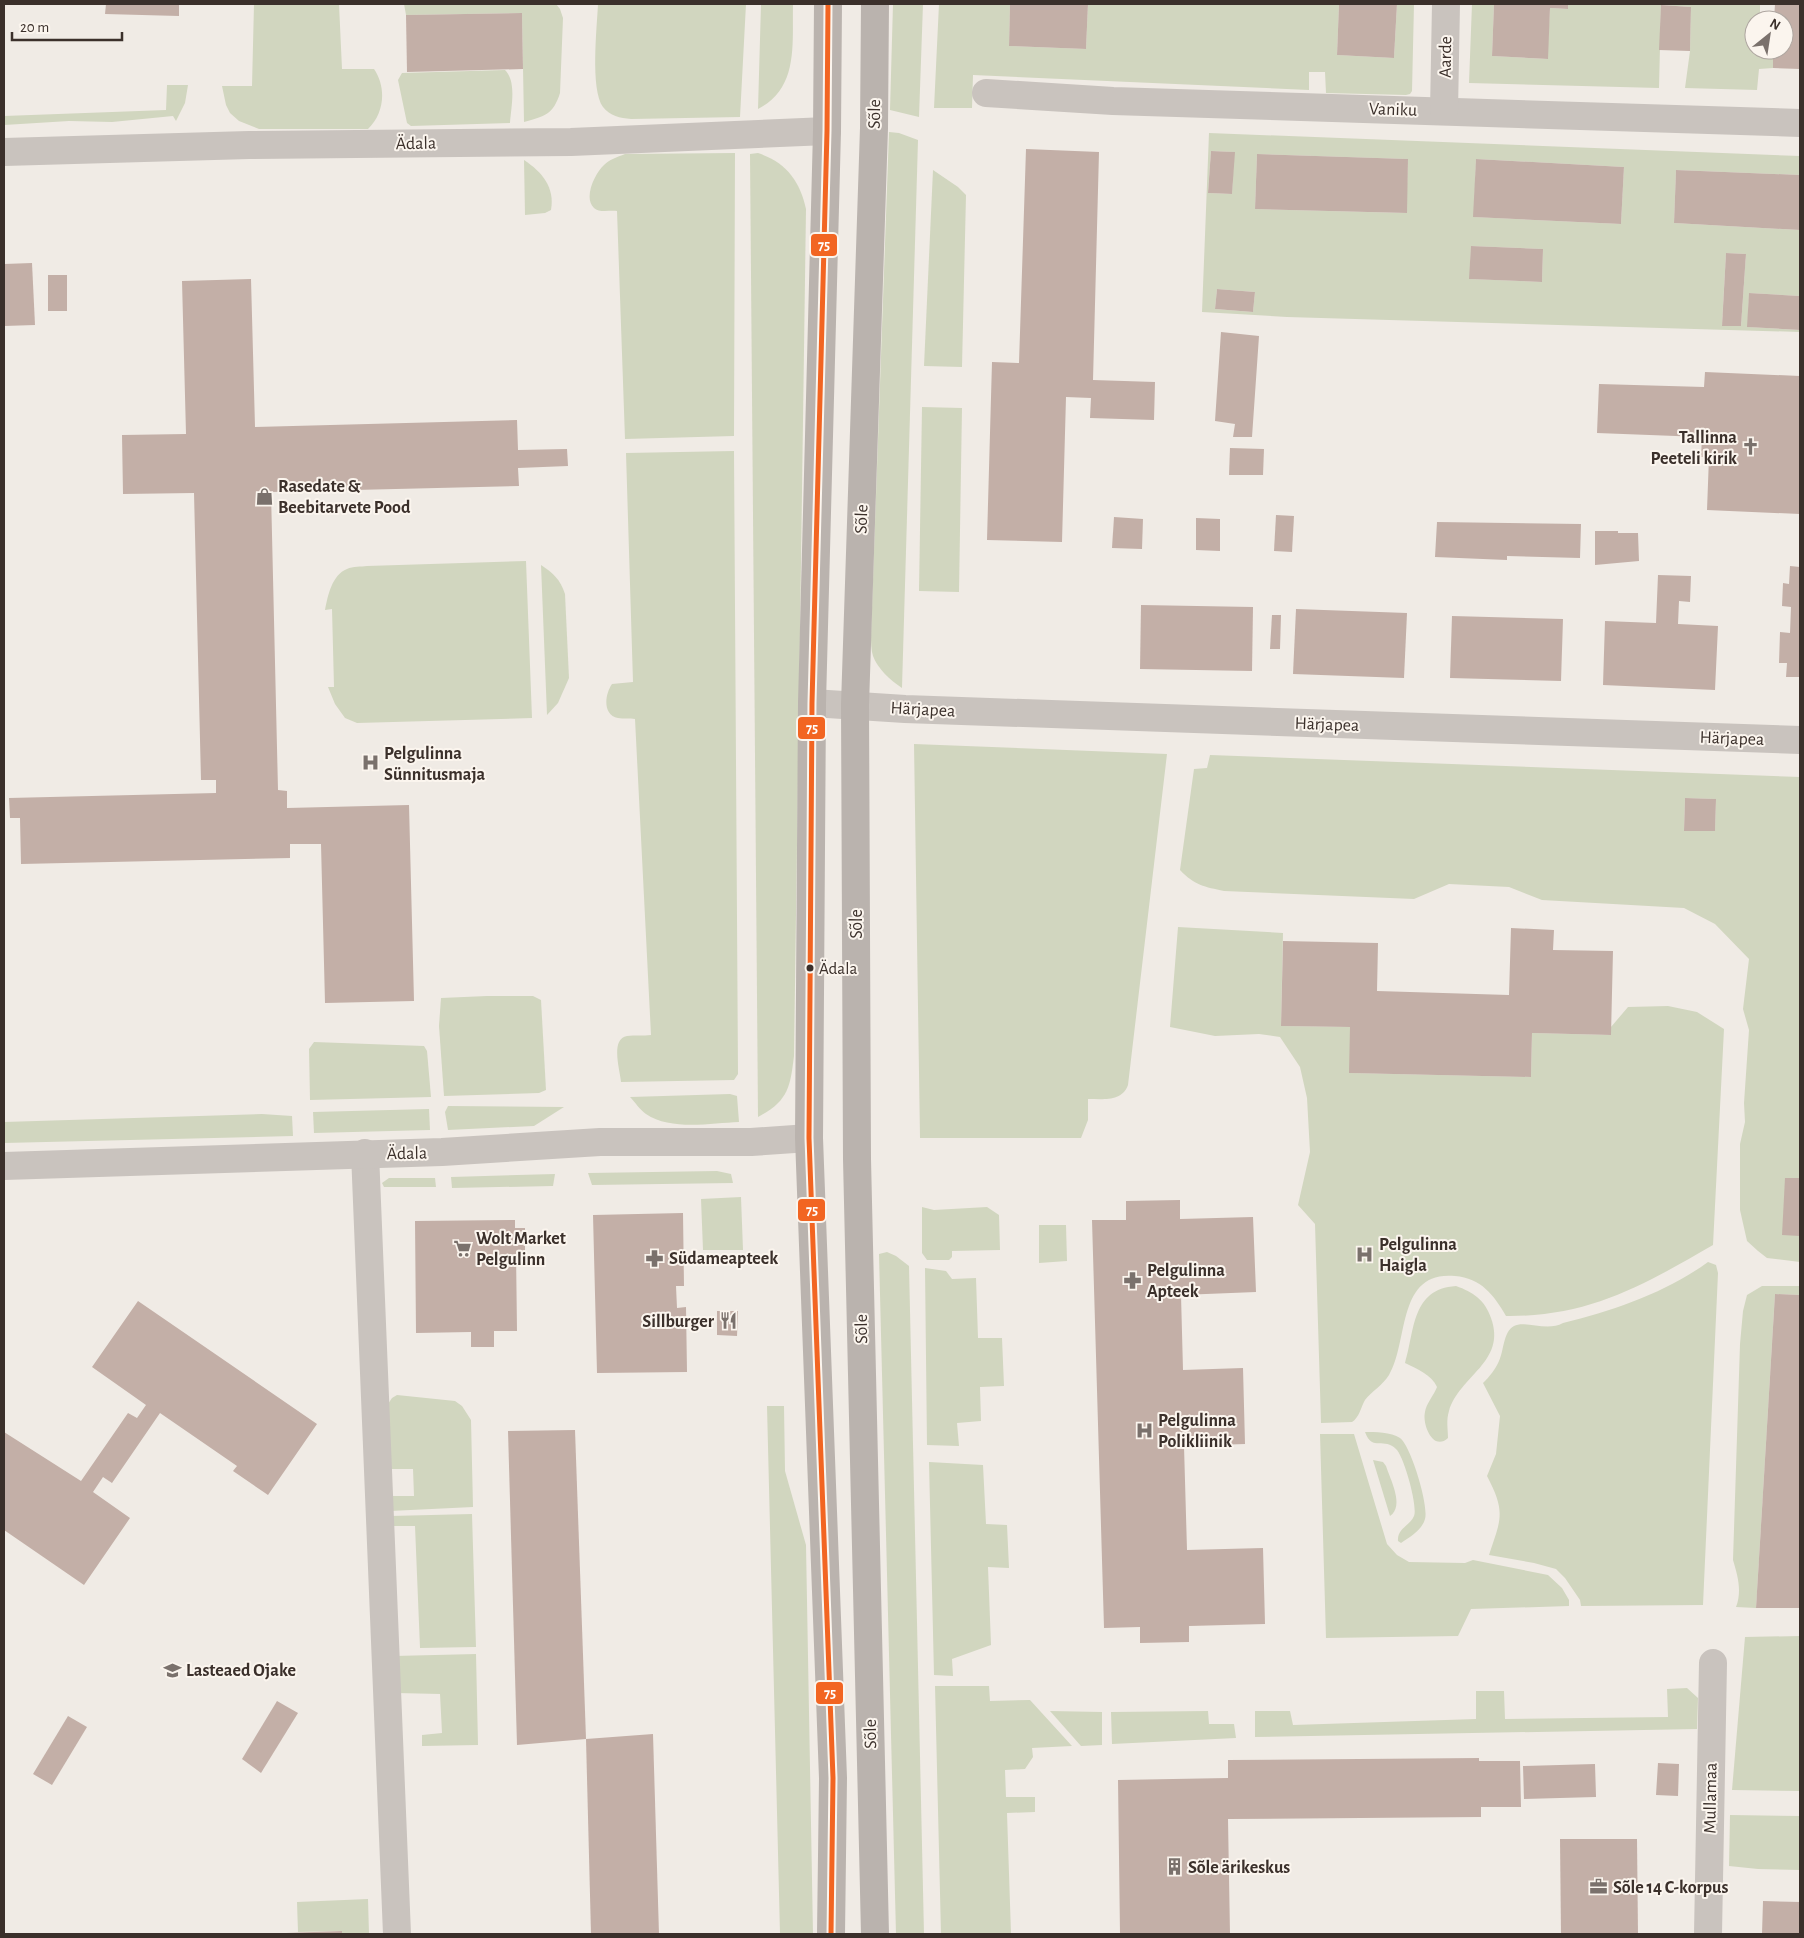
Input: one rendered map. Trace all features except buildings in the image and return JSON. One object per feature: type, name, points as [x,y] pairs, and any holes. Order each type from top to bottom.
[{"type":"main road","points":[[828,4],[827,131],[812,703],[809,1138],[832,1778],[831,1934]]},
{"type":"main road","name":"Sõle","points":[[875,4],[874,138],[855,705],[857,1159],[875,1934]]},
{"type":"street","name":"Aarde","points":[[1444,111],[1446,4]]},
{"type":"street","name":"Vaniku","points":[[986,93],[1113,101],[1800,123]]},
{"type":"street","name":"Ädala","points":[[4,152],[241,146],[571,142],[827,131]]},
{"type":"street","name":"Härjapea","points":[[812,703],[944,711],[1800,740]]},
{"type":"street","name":"Ädala","points":[[4,1166],[442,1152],[600,1142],[751,1142],[809,1138]]},
{"type":"street","points":[[365,1153],[397,1934]]},
{"type":"street","name":"Mullamaa","points":[[1708,1934],[1713,1663]]},
{"type":"green space","points":[[254,4],[339,4],[342,69],[374,69],[381,84],[382,100],[378,116],[368,129],[259,129],[239,121],[230,113],[226,105],[222,86],[252,86]]},
{"type":"green space","points":[[404,4],[556,4],[563,18],[560,93],[554,106],[547,114],[524,122],[522,13],[406,15]]},
{"type":"green space","points":[[598,4],[746,4],[740,117],[631,119],[609,113],[603,107],[599,98],[595,73]]},
{"type":"green space","points":[[761,4],[793,4],[793,34],[787,77],[781,89],[771,100],[758,109]]},
{"type":"green space","points":[[893,4],[923,4],[919,117],[890,110]]},
{"type":"green space","points":[[939,4],[1010,4],[1009,46],[1086,49],[1088,4],[1339,4],[1337,55],[1394,58],[1397,4],[1414,4],[1412,91],[1406,95],[1326,93],[1325,72],[1309,72],[1309,90],[973,75],[972,108],[934,108]]},
{"type":"green space","points":[[1472,4],[1494,4],[1492,56],[1547,59],[1550,8],[1567,9],[1568,4],[1760,4],[1760,10],[1744,10],[1744,60],[1773,60],[1773,68],[1759,69],[1757,90],[1685,88],[1690,51],[1691,7],[1661,5],[1659,88],[1469,83]]},
{"type":"green space","points":[[505,70],[509,75],[512,88],[510,123],[411,126],[407,123],[398,80],[402,73]]},
{"type":"green space","points":[[167,85],[188,85],[185,103],[176,121],[173,116],[112,122],[69,121],[4,125],[4,116],[166,110]]},
{"type":"green space","points":[[889,132],[899,133],[918,140],[902,688],[881,670],[875,661],[872,654],[871,641]]},
{"type":"green space","points":[[1209,133],[1800,156],[1800,175],[1676,170],[1674,223],[1800,230],[1800,296],[1749,293],[1748,327],[1800,330],[1800,332],[1287,317],[1202,312]],"holes":[[[1211,151],[1234,152],[1232,194],[1208,193]],[[1257,154],[1408,159],[1406,213],[1255,209]],[[1476,159],[1624,167],[1621,224],[1474,217]],[[1471,246],[1543,249],[1542,282],[1470,279]],[[1726,253],[1746,254],[1741,326],[1722,325]],[[1217,289],[1255,292],[1253,312],[1215,309]]]},
{"type":"green space","points":[[735,153],[734,436],[625,439],[617,211],[596,210],[591,204],[591,186],[604,165],[625,154]]},
{"type":"green space","points":[[758,153],[784,167],[796,181],[806,209],[794,1056],[789,1085],[782,1099],[758,1117],[750,154]]},
{"type":"green space","points":[[524,160],[542,175],[549,187],[552,202],[551,210],[545,213],[525,215]]},
{"type":"green space","points":[[933,170],[958,187],[966,195],[962,367],[924,366]]},
{"type":"green space","points":[[922,407],[962,408],[959,592],[919,591]]},
{"type":"green space","points":[[734,451],[738,1074],[734,1080],[621,1082],[617,1049],[622,1038],[651,1035],[635,719],[613,716],[609,713],[606,704],[612,684],[633,682],[626,453]]},
{"type":"green space","points":[[526,561],[532,718],[357,723],[345,718],[335,704],[328,687],[334,687],[332,609],[325,610],[334,581],[342,572],[352,567],[367,566]]},
{"type":"green space","points":[[541,565],[556,577],[565,594],[569,678],[558,703],[547,715]]},
{"type":"green space","points":[[914,744],[1167,754],[1128,1085],[1117,1097],[1088,1099],[1088,1120],[1081,1138],[920,1138]]},
{"type":"green space","points":[[1210,755],[1800,777],[1800,1262],[1767,1258],[1747,1241],[1740,1210],[1740,1144],[1745,1122],[1744,1103],[1749,1030],[1743,1009],[1749,959],[1715,924],[1684,908],[1542,900],[1509,887],[1449,884],[1414,899],[1224,891],[1205,887],[1190,879],[1180,870],[1194,769],[1207,768]],"holes":[[[1685,798],[1716,799],[1715,831],[1684,831]]]},
{"type":"green space","points":[[1178,927],[1283,933],[1281,1026],[1350,1027],[1350,1073],[1531,1077],[1532,1033],[1611,1035],[1611,1027],[1628,1007],[1668,1006],[1697,1012],[1724,1029],[1713,1245],[1663,1273],[1615,1296],[1590,1305],[1536,1315],[1506,1316],[1497,1301],[1486,1289],[1472,1280],[1455,1276],[1436,1277],[1423,1284],[1413,1296],[1407,1311],[1395,1361],[1389,1375],[1365,1400],[1356,1418],[1352,1422],[1321,1423],[1315,1224],[1298,1205],[1310,1152],[1307,1098],[1300,1067],[1280,1037],[1259,1034],[1215,1036],[1170,1027]]},
{"type":"green space","points":[[533,996],[541,1000],[546,1090],[539,1093],[444,1096],[439,1026],[441,998]]},
{"type":"green space","points":[[314,1042],[424,1046],[427,1051],[431,1097],[310,1100],[309,1049]]},
{"type":"green space","points":[[730,1094],[737,1096],[739,1122],[691,1125],[667,1123],[656,1119],[644,1112],[630,1097]]},
{"type":"green space","points":[[448,1106],[564,1107],[534,1126],[448,1130],[445,1112]]},
{"type":"green space","points":[[429,1109],[430,1130],[314,1133],[313,1112]]},
{"type":"green space","points":[[262,1114],[292,1116],[293,1136],[4,1143],[4,1122]]},
{"type":"green space","points":[[717,1171],[731,1174],[733,1183],[592,1185],[588,1173]]},
{"type":"green space","points":[[555,1174],[553,1186],[452,1188],[451,1177]]},
{"type":"green space","points":[[389,1178],[435,1178],[436,1187],[384,1187],[382,1183]]},
{"type":"green space","points":[[741,1197],[743,1250],[703,1250],[701,1199]]},
{"type":"green space","points":[[922,1207],[934,1210],[987,1207],[999,1215],[1000,1250],[952,1251],[952,1257],[949,1260],[927,1260],[922,1253]]},
{"type":"green space","points":[[1039,1225],[1066,1225],[1067,1261],[1039,1263]]},
{"type":"green space","points":[[887,1252],[909,1266],[924,1934],[896,1934],[879,1254]]},
{"type":"green space","points":[[1708,1262],[1716,1265],[1718,1273],[1703,1605],[1581,1606],[1580,1600],[1565,1578],[1556,1569],[1489,1555],[1500,1515],[1497,1498],[1487,1476],[1496,1454],[1500,1416],[1483,1383],[1492,1373],[1501,1357],[1506,1337],[1514,1326],[1524,1324],[1557,1325],[1602,1312],[1639,1299],[1675,1283]]},
{"type":"green space","points":[[925,1268],[946,1271],[952,1279],[976,1278],[978,1338],[1002,1338],[1004,1386],[980,1387],[981,1421],[957,1423],[959,1446],[927,1445]]},
{"type":"green space","points":[[1456,1286],[1473,1294],[1485,1306],[1491,1318],[1494,1333],[1493,1346],[1480,1368],[1454,1399],[1448,1414],[1448,1438],[1438,1442],[1430,1435],[1425,1423],[1427,1406],[1437,1387],[1428,1376],[1405,1363],[1417,1314],[1423,1303],[1430,1295],[1441,1289]]},
{"type":"green space","points":[[1762,1286],[1800,1286],[1800,1295],[1775,1294],[1756,1608],[1736,1607],[1739,1590],[1733,1560],[1740,1344],[1743,1311],[1747,1295]]},
{"type":"green space","points":[[397,1395],[455,1401],[462,1406],[471,1420],[473,1507],[390,1511],[390,1496],[414,1496],[413,1469],[390,1469],[388,1404]]},
{"type":"green space","points":[[767,1406],[784,1406],[785,1471],[806,1545],[813,1934],[780,1934]]},
{"type":"green space","points":[[1365,1432],[1388,1433],[1400,1438],[1414,1464],[1422,1490],[1426,1512],[1425,1519],[1412,1536],[1401,1543],[1398,1541],[1398,1537],[1414,1516],[1415,1511],[1403,1461],[1396,1449],[1388,1444],[1371,1441]]},
{"type":"green space","points":[[1320,1434],[1354,1434],[1387,1544],[1397,1555],[1409,1562],[1465,1563],[1473,1560],[1548,1575],[1562,1588],[1569,1600],[1569,1606],[1471,1609],[1458,1636],[1326,1638]]},
{"type":"green space","points":[[1373,1460],[1383,1462],[1393,1485],[1396,1506],[1390,1516]]},
{"type":"green space","points":[[929,1462],[983,1465],[986,1524],[1007,1525],[1009,1568],[988,1567],[991,1645],[952,1659],[953,1676],[934,1675]]},
{"type":"green space","points":[[472,1514],[476,1647],[420,1648],[415,1526],[391,1526],[390,1516]]},
{"type":"green space","points":[[1800,1636],[1800,1791],[1732,1790],[1745,1637]]},
{"type":"green space","points":[[476,1654],[478,1745],[422,1746],[422,1735],[442,1733],[440,1694],[396,1693],[394,1656]]},
{"type":"green space","points":[[935,1686],[989,1686],[990,1701],[1030,1700],[1072,1746],[1032,1748],[1033,1757],[1025,1769],[1005,1770],[1006,1797],[1035,1797],[1035,1812],[1007,1813],[1011,1934],[941,1934]]},
{"type":"green space","points":[[1687,1688],[1698,1698],[1697,1729],[1255,1737],[1255,1711],[1290,1711],[1293,1725],[1476,1719],[1476,1691],[1504,1691],[1505,1719],[1668,1717],[1667,1689]]},
{"type":"green space","points":[[1050,1711],[1102,1712],[1102,1745],[1081,1746]]},
{"type":"green space","points":[[1208,1711],[1209,1724],[1234,1724],[1236,1738],[1112,1744],[1111,1712]]},
{"type":"green space","points":[[1730,1815],[1800,1816],[1800,1870],[1729,1866]]},
{"type":"green space","points":[[368,1899],[369,1934],[342,1934],[341,1931],[298,1932],[297,1902]]},
{"type":"transit line","name":"75","points":[[828,4],[827,131],[812,703],[809,1138],[833,1778],[831,1934]]},
{"type":"place","name":"Tallinna Peeteli kirik","points":[[1751,447]]},
{"type":"place","name":"Rasedate & Beebitarvete Pood","points":[[264,496]]},
{"type":"place","name":"Pelgulinna Sünnitusmaja","points":[[370,763]]},
{"type":"place","name":"Ädala","points":[[810,968]]},
{"type":"place","name":"Wolt Market Pelgulinn","points":[[462,1248]]},
{"type":"place","name":"Pelgulinna Haigla","points":[[1365,1254]]},
{"type":"place","name":"Südameapteek","points":[[655,1258]]},
{"type":"place","name":"Pelgulinna Apteek","points":[[1133,1280]]},
{"type":"place","name":"Sillburger","points":[[728,1321]]},
{"type":"place","name":"Pelgulinna Polikliinik","points":[[1144,1430]]},
{"type":"place","name":"Lasteaed Ojake","points":[[172,1670]]},
{"type":"place","name":"Sõle ärikeskus","points":[[1174,1867]]},
{"type":"place","name":"Sõle 14 C-korpus","points":[[1599,1887]]}]
